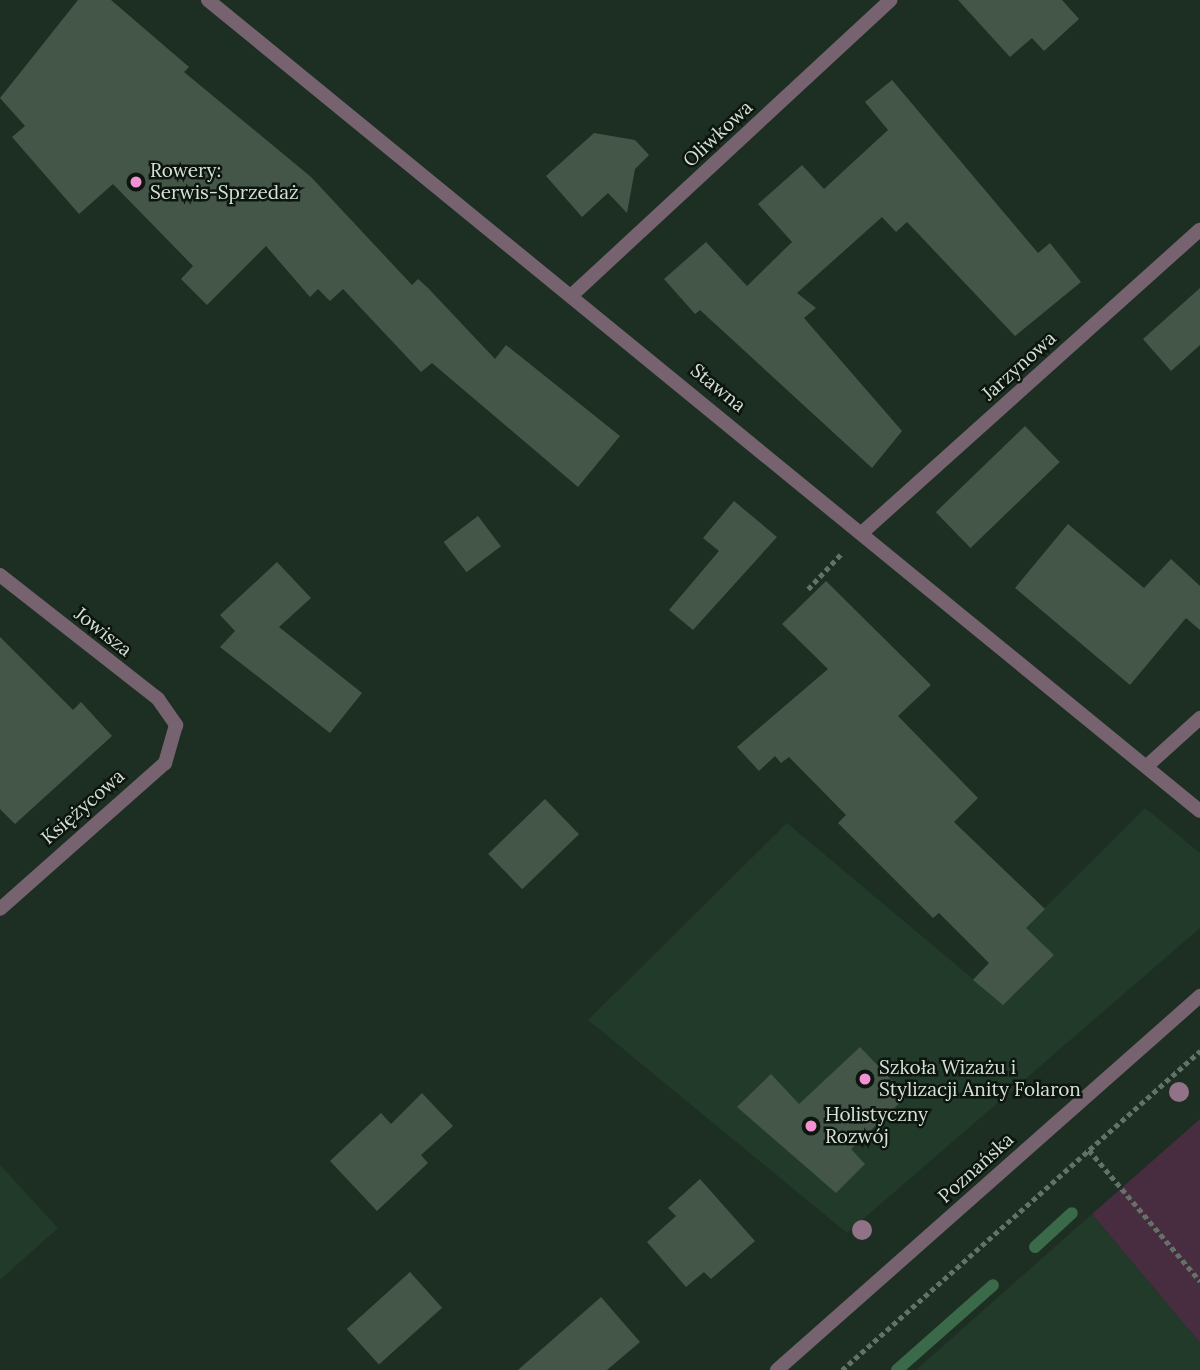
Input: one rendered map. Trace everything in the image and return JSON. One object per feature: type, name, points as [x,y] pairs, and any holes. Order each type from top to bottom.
[{"type":"street","name":"Stawna","points":[[208,0],[864,531],[1200,811]]},
{"type":"street","name":"Oliwkowa","points":[[572,295],[891,0]]},
{"type":"street","name":"Jarzynowa","points":[[864,531],[1200,230]]},
{"type":"street","name":"Jowisza","points":[[0,575],[158,699],[176,725]]},
{"type":"street","points":[[1147,766],[1200,718]]},
{"type":"street","name":"Księżycowa","points":[[0,909],[165,763],[176,725]]},
{"type":"street","name":"Poznańska","points":[[777,1370],[1200,996]]},
{"type":"path","points":[[808,589],[846,549]]},
{"type":"path","points":[[842,1370],[1200,1051]]},
{"type":"path","points":[[1090,1150],[1200,1281]]},
{"type":"shaded area","points":[[1145,808],[1200,853],[1200,928],[847,1233],[588,1020],[787,823],[973,979]]},
{"type":"shaded area","points":[[1200,1119],[1200,1343],[1092,1214]]},
{"type":"shaded area","points":[[0,1165],[58,1228],[0,1280]]},
{"type":"shaded area","points":[[1092,1214],[1200,1343],[1200,1370],[916,1370]]},
{"type":"building","points":[[78,0],[111,0],[189,67],[184,72],[311,177],[412,285],[418,279],[495,359],[506,345],[620,436],[578,487],[432,363],[421,372],[343,289],[330,301],[318,289],[310,297],[266,246],[207,305],[181,279],[193,266],[113,184],[79,214],[12,137],[25,126],[0,98]]},
{"type":"building","points":[[958,0],[1062,0],[1079,19],[1044,51],[1032,38],[1010,57]]},
{"type":"building","points":[[892,80],[1038,253],[1050,243],[1081,282],[1015,336],[907,222],[896,232],[882,217],[797,293],[816,308],[804,318],[902,431],[872,468],[700,310],[695,314],[664,279],[706,242],[747,286],[792,242],[758,204],[802,165],[824,189],[888,130],[865,102]]},
{"type":"building","points":[[594,133],[635,140],[649,155],[635,169],[627,213],[608,193],[582,217],[546,176]]},
{"type":"building","points":[[1200,288],[1200,345],[1171,371],[1143,339]]},
{"type":"building","points":[[1025,426],[1060,462],[971,548],[936,512]]},
{"type":"building","points":[[734,501],[777,537],[693,630],[669,610],[719,551],[703,538]]},
{"type":"building","points":[[478,516],[501,546],[467,572],[444,542]]},
{"type":"building","points":[[1068,524],[1144,588],[1171,559],[1200,586],[1200,630],[1186,618],[1130,685],[1015,588]]},
{"type":"building","points":[[277,562],[311,598],[279,627],[362,693],[330,733],[220,647],[235,631],[220,615]]},
{"type":"building","points":[[826,581],[931,685],[898,716],[978,798],[954,822],[1045,909],[1026,928],[1054,955],[1003,1005],[973,980],[989,963],[939,913],[933,918],[838,823],[846,815],[789,757],[781,763],[775,756],[759,771],[737,747],[828,669],[782,624]]},
{"type":"building","points":[[0,637],[73,710],[81,702],[112,736],[15,824],[0,809]]},
{"type":"building","points":[[545,799],[579,834],[522,889],[488,854]]},
{"type":"building","points":[[860,1047],[907,1096],[851,1149],[865,1164],[836,1193],[737,1107],[771,1074],[799,1104]]},
{"type":"building","points":[[422,1093],[453,1126],[421,1155],[428,1163],[377,1211],[330,1161],[381,1113],[391,1124]]},
{"type":"building","points":[[700,1179],[755,1241],[711,1279],[704,1272],[686,1287],[647,1242],[676,1216],[668,1208]]},
{"type":"building","points":[[410,1272],[442,1308],[379,1365],[347,1329]]},
{"type":"building","points":[[601,1297],[640,1342],[607,1370],[518,1370]]},
{"type":"waterway","points":[[1035,1247],[1072,1213]]},
{"type":"waterway","points":[[897,1370],[993,1285]]},
{"type":"place","name":"Rowery: Serwis-Sprzedaż","points":[[136,182]]},
{"type":"place","name":"Szkoła Wizażu i Stylizacji Anity Folaron","points":[[865,1079]]},
{"type":"place","name":"Holistyczny Rozwój","points":[[811,1126]]}]
